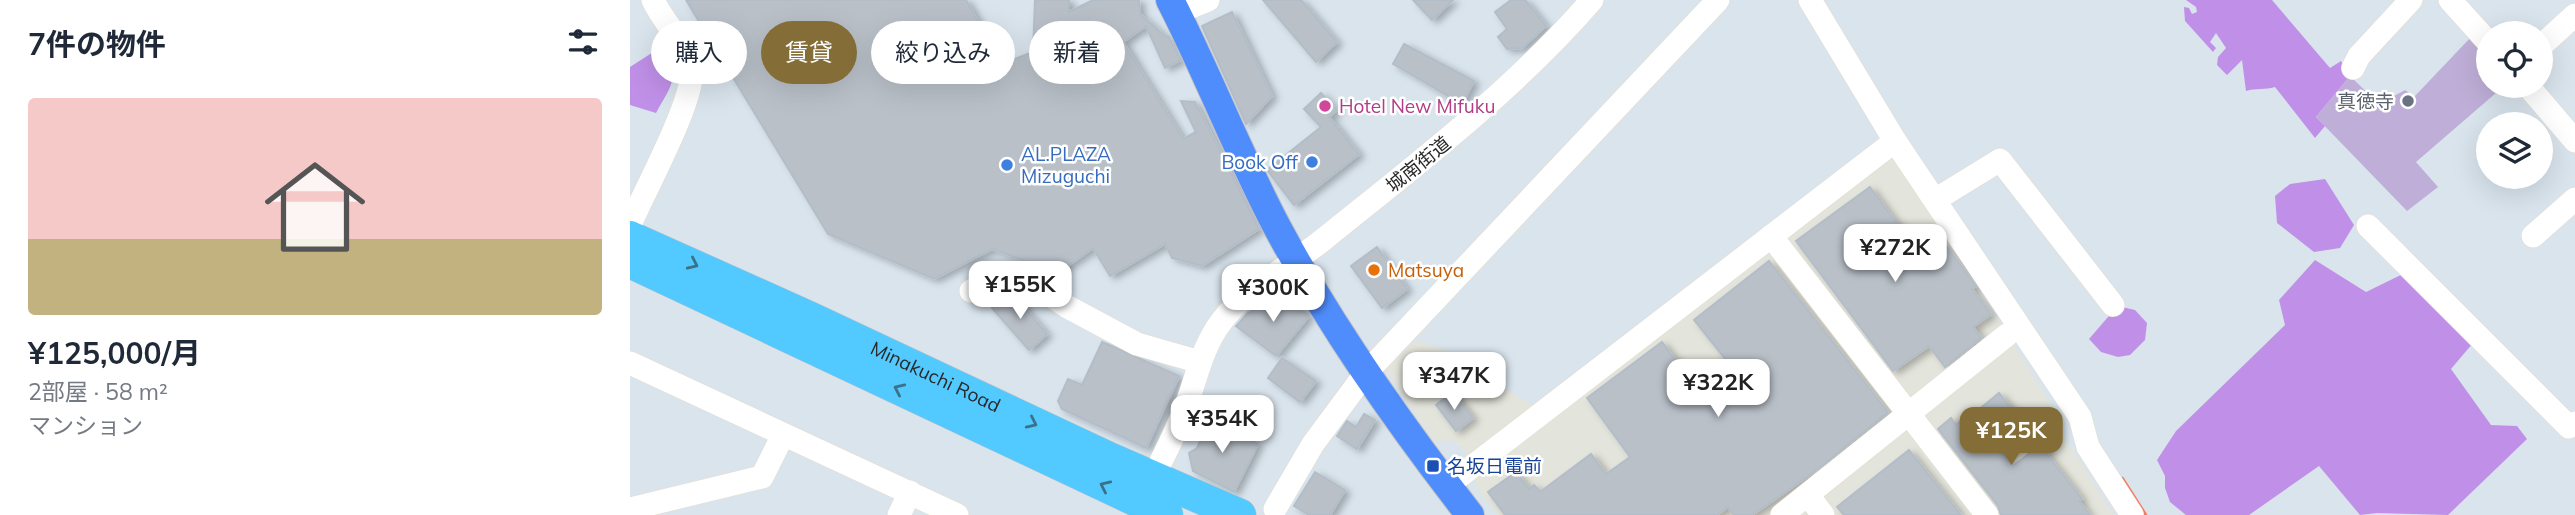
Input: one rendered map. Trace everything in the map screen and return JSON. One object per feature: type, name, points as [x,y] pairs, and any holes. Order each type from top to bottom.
[{"type":"highway","name":"Minakuchi Road","points":[[630,237],[800,313],[1149,503]]},
{"type":"highway","name":"Minakuchi Road","points":[[630,262],[1149,503],[1240,515]]},
{"type":"main road","points":[[1173,7],[1233,138],[1297,261],[1365,374],[1470,515]]},
{"type":"street","points":[[630,225],[685,103],[692,75],[686,53],[653,0]]},
{"type":"street","points":[[1173,7],[1208,0]]},
{"type":"street","name":"城南街道","points":[[1149,503],[1200,362],[1219,324],[1234,305],[1253,289],[1297,261],[1473,117],[1535,62],[1592,0]]},
{"type":"street","points":[[1275,509],[1314,444],[1365,374],[1718,0]]},
{"type":"street","points":[[1810,0],[1895,141],[2080,417],[2088,447],[2133,515]]},
{"type":"street","points":[[2353,68],[2359,55],[2411,0]]},
{"type":"street","points":[[2553,35],[2575,15],[2562,0]]},
{"type":"street","points":[[2462,4],[2476,24]]},
{"type":"street","points":[[2541,98],[2571,127]]},
{"type":"street","points":[[1447,486],[1895,141]]},
{"type":"street","points":[[1935,200],[2000,159],[2113,305]]},
{"type":"street","points":[[2533,236],[2575,200]]},
{"type":"street","points":[[2368,226],[2569,427],[2575,423]]},
{"type":"street","points":[[1771,236],[1987,515]]},
{"type":"street","points":[[971,291],[1002,275],[1023,277],[1066,306],[1137,344],[1200,362]]},
{"type":"street","points":[[1782,515],[2007,335]]},
{"type":"street","points":[[630,363],[957,515]]},
{"type":"street","points":[[630,509],[762,477],[783,435]]},
{"type":"street","points":[[899,515],[910,492]]},
{"type":"street","points":[[1808,495],[1823,515]]},
{"type":"shaded area","points":[[2186,0],[2272,0],[2330,68],[2341,61],[2350,76],[2316,117],[2325,126],[2315,138],[2275,87],[2246,91],[2242,60],[2227,75],[2217,65],[2218,57],[2226,48],[2216,33],[2210,42],[2216,48],[2213,52],[2185,21],[2184,7],[2189,8],[2192,14],[2197,12],[2196,7]]},
{"type":"shaded area","name":"真徳寺","points":[[2472,36],[2476,40],[2476,98],[2490,98],[2416,162],[2438,187],[2407,211],[2316,117],[2350,76],[2377,102],[2387,91],[2394,96],[2405,90],[2414,97]]},
{"type":"shaded area","points":[[651,53],[651,84],[671,84],[656,113],[630,105],[630,67]]},
{"type":"shaded area","points":[[1893,154],[2061,420],[2064,437],[2114,515],[1497,515],[1478,490],[1466,454],[1454,440],[1435,443],[1385,369],[1406,345],[1418,341],[1440,348],[1548,415]]},
{"type":"shaded area","points":[[2325,179],[2354,225],[2340,248],[2314,252],[2277,223],[2275,196],[2290,184]]},
{"type":"shaded area","points":[[2315,260],[2366,292],[2409,271],[2473,343],[2451,369],[2491,425],[2517,426],[2527,439],[2448,515],[2360,515],[2319,466],[2249,515],[2186,515],[2170,502],[2165,488],[2165,476],[2157,460],[2176,431],[2285,325],[2279,300]]},
{"type":"shaded area","points":[[2122,307],[2135,310],[2147,323],[2145,340],[2130,355],[2118,357],[2101,352],[2089,339],[2108,317]]},
{"type":"building","name":"AL.PLAZA Mizuguchi","points":[[686,0],[966,0],[978,21],[871,21],[871,84],[1015,84],[1015,59],[1029,54],[1029,84],[1125,84],[1125,45],[1183,139],[1196,132],[1181,101],[1195,102],[1259,229],[1202,266],[1172,258],[1165,244],[1110,276],[1093,248],[1058,273],[992,249],[934,279],[828,234],[737,84],[747,84],[747,21],[699,21]]},
{"type":"building","name":"AL.PLAZA Mizuguchi","points":[[1035,0],[1069,0],[1069,12],[1093,0],[1139,0],[1140,14],[1168,36],[1181,60],[1165,68],[1146,26],[1125,41],[1125,21],[1034,21]]},
{"type":"building","points":[[1263,0],[1301,0],[1337,42],[1316,62]]},
{"type":"building","points":[[1413,0],[1453,0],[1432,20]]},
{"type":"building","points":[[1511,0],[1525,0],[1546,26],[1522,48],[1507,49],[1498,37],[1507,29],[1495,12]]},
{"type":"building","points":[[1232,12],[1272,96],[1246,124],[1202,26]]},
{"type":"building","points":[[1404,44],[1474,81],[1462,104],[1393,64]]},
{"type":"building","name":"Book Off","points":[[1321,93],[1337,110],[1329,117],[1359,154],[1294,205],[1267,170],[1321,127],[1304,109]]},
{"type":"building","points":[[1870,187],[1923,258],[1944,243],[1976,286],[1972,289],[1991,314],[1973,327],[1981,338],[1945,367],[1929,346],[1893,371],[1796,241]]},
{"type":"building","points":[[1377,247],[1407,289],[1382,308],[1351,266]]},
{"type":"building","points":[[1769,261],[1888,412],[1814,472],[1752,515],[1734,515],[1728,507],[1717,515],[1505,515],[1488,492],[1516,472],[1529,489],[1534,485],[1540,492],[1591,454],[1606,474],[1630,457],[1587,398],[1662,342],[1706,401],[1739,376],[1694,320]]},
{"type":"building","points":[[1011,292],[1047,334],[1029,350],[992,308]]},
{"type":"building","points":[[1275,299],[1288,301],[1309,316],[1276,356],[1236,326],[1248,313]]},
{"type":"building","points":[[1102,342],[1179,376],[1146,448],[1062,409],[1058,401],[1068,379],[1082,385]]},
{"type":"building","points":[[1282,358],[1316,381],[1300,402],[1268,378]]},
{"type":"building","points":[[1453,392],[1473,418],[1456,431],[1436,405]]},
{"type":"building","points":[[1999,393],[2016,414],[1988,437],[2013,466],[2040,445],[2082,499],[2079,501],[2090,515],[2001,515],[1998,506],[1938,429],[1951,418],[1956,425]]},
{"type":"building","points":[[1364,414],[1375,420],[1357,449],[1337,436],[1347,421],[1356,427]]},
{"type":"building","points":[[1202,416],[1258,444],[1234,492],[1193,471],[1189,453],[1197,448],[1203,435]]},
{"type":"building","points":[[1909,450],[1961,515],[1844,515],[1837,507]]},
{"type":"building","points":[[1315,472],[1345,490],[1330,515],[1309,515],[1294,506]]},
{"type":"waterway","points":[[2122,479],[2145,515]]},
{"type":"place","name":"真徳寺","points":[[2408,101]]},
{"type":"place","name":"Hotel New Mifuku","points":[[1325,106]]},
{"type":"place","name":"Book Off","points":[[1312,162]]},
{"type":"place","name":"AL.PLAZA Mizuguchi","points":[[1007,165]]},
{"type":"place","name":"Matsuya","points":[[1374,270]]},
{"type":"place","name":"名坂日電前","points":[[1433,466]]}]
